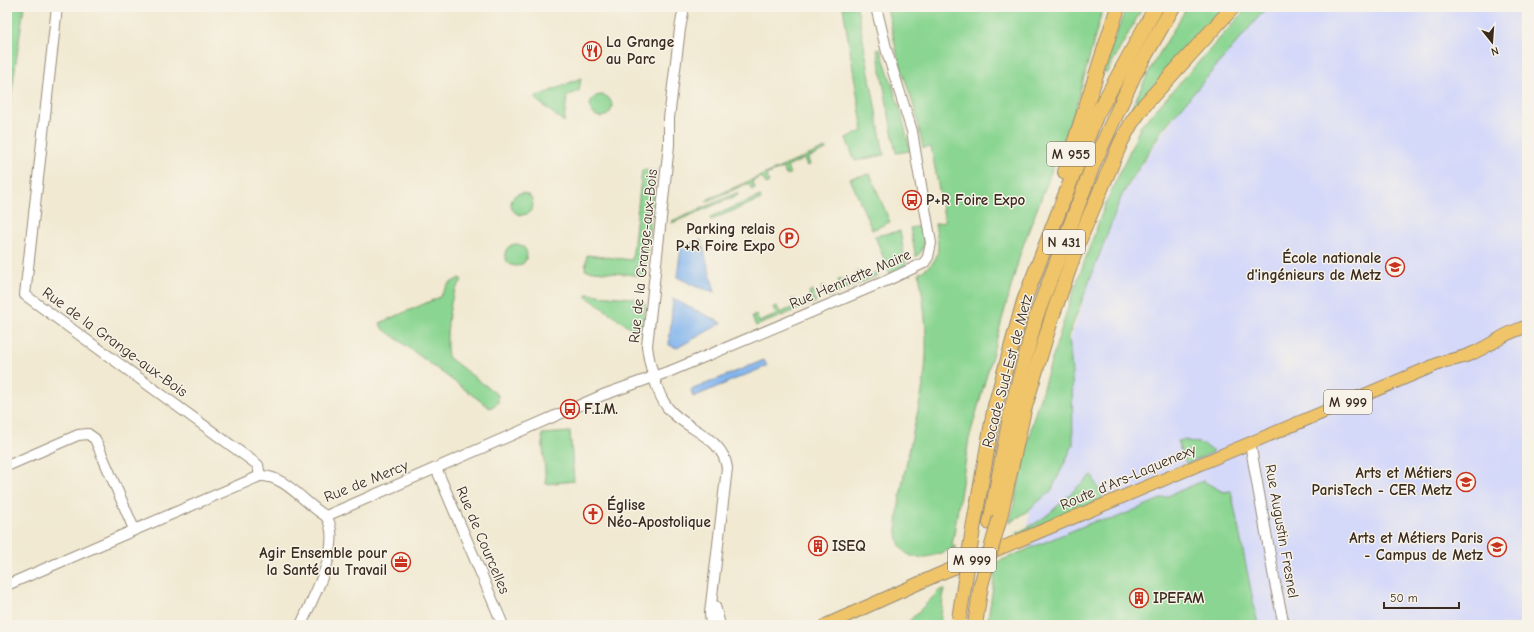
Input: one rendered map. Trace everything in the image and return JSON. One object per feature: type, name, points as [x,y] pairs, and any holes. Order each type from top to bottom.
[{"type":"highway","name":"M 955","points":[[1024,301],[1118,7]]},
{"type":"highway","name":"Rocade Sud-Est de Metz","points":[[958,623],[995,406],[1024,301],[1096,116],[1156,7]]},
{"type":"highway","name":"Rocade Sud-Est de Metz","points":[[975,625],[981,585],[995,520],[1012,407],[1036,317],[1093,165],[1134,76],[1173,7]]},
{"type":"highway","points":[[995,520],[1024,410],[1052,317],[1082,234],[1121,142],[1132,122],[1146,103],[1233,7]]},
{"type":"main road","name":"Route d'Ars-Laquenexy","points":[[826,625],[937,575],[1445,361],[1456,352],[1484,340],[1499,338],[1527,326]]},
{"type":"street","name":"Rue de la Grange-aux-Bois","points":[[57,7],[25,295],[258,465],[260,476]]},
{"type":"street","name":"Rue de la Grange-aux-Bois","points":[[684,7],[670,111],[669,144],[647,346],[649,358],[667,408],[717,446],[726,460],[727,468],[713,598],[710,613],[711,625]]},
{"type":"street","name":"Rue Henriette Maire","points":[[655,376],[918,267],[924,263],[928,257],[931,243],[930,232],[912,131],[887,52],[876,7]]},
{"type":"street","name":"Rue de Mercy","points":[[260,476],[278,479],[326,516],[603,395],[655,376]]},
{"type":"street","points":[[7,466],[78,435],[88,434],[95,439],[134,529]]},
{"type":"street","name":"Rue Augustin Fresnel","points":[[1250,443],[1284,625]]},
{"type":"street","name":"Rue de Courcelles","points":[[436,468],[503,625]]},
{"type":"street","points":[[7,585],[260,476]]},
{"type":"street","points":[[301,625],[331,553],[332,538],[329,520],[326,516]]},
{"type":"street","name":"Rue de la Grange-aux-Bois","points":[[713,598],[720,625]]},
{"type":"shaded area","points":[[1266,7],[1527,7],[1527,625],[1018,625],[1027,577],[1029,508],[1059,376],[1111,213],[1159,138],[1210,68]]},
{"type":"green space","points":[[7,7],[24,7],[7,124]]},
{"type":"green space","points":[[843,7],[857,7],[884,155],[855,161],[846,138],[863,131]]},
{"type":"green space","points":[[887,7],[1103,7],[1076,107],[1021,251],[969,439],[952,546],[957,547],[925,557],[910,555],[904,551],[899,543],[897,531],[898,512],[901,489],[924,379],[926,326],[919,273],[927,268],[936,258],[938,253],[938,240],[935,224],[945,222],[931,147],[923,148],[915,110],[898,58]]},
{"type":"green space","points":[[1126,7],[1143,7],[1107,72],[1103,72]]},
{"type":"green space","points":[[1187,7],[1225,7],[1124,123],[1152,66]]},
{"type":"green space","points":[[1248,7],[1267,7],[1162,130],[1122,195],[1069,335],[1072,374],[1073,445],[1051,491],[1025,513],[1010,522],[1033,420],[1070,301],[1105,205],[1141,126]]},
{"type":"green space","points":[[880,48],[902,115],[910,151],[896,153],[877,49]]},
{"type":"green space","points":[[581,78],[579,91],[567,96],[564,122],[534,98]]},
{"type":"green space","points":[[601,95],[609,98],[612,106],[609,114],[601,117],[593,114],[590,106],[593,98]]},
{"type":"green space","points":[[825,148],[826,150],[808,158],[810,165],[807,166],[804,159],[787,167],[790,174],[786,175],[783,168],[766,175],[769,182],[766,184],[762,177],[752,181],[755,188],[752,190],[749,184],[746,184],[706,202],[708,199]]},
{"type":"green space","points":[[642,170],[656,171],[644,276],[585,270],[587,255],[632,260]]},
{"type":"green space","points":[[870,174],[890,222],[872,230],[850,178]]},
{"type":"green space","points":[[522,193],[530,196],[533,204],[530,212],[522,215],[514,212],[511,204],[514,196]]},
{"type":"green space","points":[[737,193],[738,195],[672,223],[672,221]]},
{"type":"green space","points":[[760,196],[761,199],[711,220],[710,217]]},
{"type":"green space","points":[[923,226],[923,247],[916,257],[910,228]]},
{"type":"green space","points":[[900,231],[906,265],[890,274],[875,236]]},
{"type":"green space","points":[[516,244],[524,247],[527,255],[524,263],[516,266],[508,263],[505,255],[508,247]]},
{"type":"green space","points":[[859,271],[862,278],[877,272],[879,275],[825,298],[821,287],[824,286],[827,293],[841,287],[838,280],[842,279],[845,286],[858,280],[856,273]]},
{"type":"green space","points":[[460,278],[462,280],[454,293],[450,306],[447,336],[449,358],[498,395],[498,403],[490,408],[382,328],[380,323],[440,297],[448,284]]},
{"type":"green space","points":[[812,291],[816,302],[756,326],[752,317],[756,315],[759,322],[776,315],[773,307],[777,306],[780,313],[794,307],[791,300],[794,299],[798,305],[811,300],[809,293]]},
{"type":"green space","points":[[587,294],[641,299],[641,304],[646,304],[643,327],[635,331],[587,297]]},
{"type":"green space","points":[[570,432],[574,481],[546,484],[542,434]]},
{"type":"green space","points":[[1184,440],[1203,444],[1214,452],[1186,464],[1177,441]]},
{"type":"green space","points":[[1092,475],[1103,499],[1017,535],[1017,533],[1035,524],[1048,515]]},
{"type":"green space","points":[[1203,481],[1223,492],[1231,491],[1258,625],[987,625],[997,562],[1098,520],[1111,520]]},
{"type":"green space","points":[[944,589],[940,625],[905,625],[940,590]]},
{"type":"water","points":[[701,240],[715,292],[697,287],[677,277],[681,247]]},
{"type":"water","points":[[673,299],[722,323],[677,348],[669,345]]},
{"type":"water","points":[[764,360],[767,366],[693,397],[691,390]]},
{"type":"place","name":"La Grange au Parc","points":[[592,51]]},
{"type":"place","name":"P+R Foire Expo","points":[[912,200]]},
{"type":"place","name":"Parking relais P+R Foire Expo","points":[[789,238]]},
{"type":"place","name":"École nationale d'ingénieurs de Metz","points":[[1395,267]]},
{"type":"place","name":"F.I.M.","points":[[570,409]]},
{"type":"place","name":"Arts et Métiers ParisTech - CER Metz","points":[[1466,482]]},
{"type":"place","name":"Église Néo-Apostolique","points":[[593,514]]},
{"type":"place","name":"ISEQ","points":[[818,546]]},
{"type":"place","name":"Arts et Métiers Paris - Campus de Metz","points":[[1497,547]]},
{"type":"place","name":"Agir Ensemble pour la Santé au Travail","points":[[401,562]]},
{"type":"place","name":"IPEFAM","points":[[1139,598]]}]
